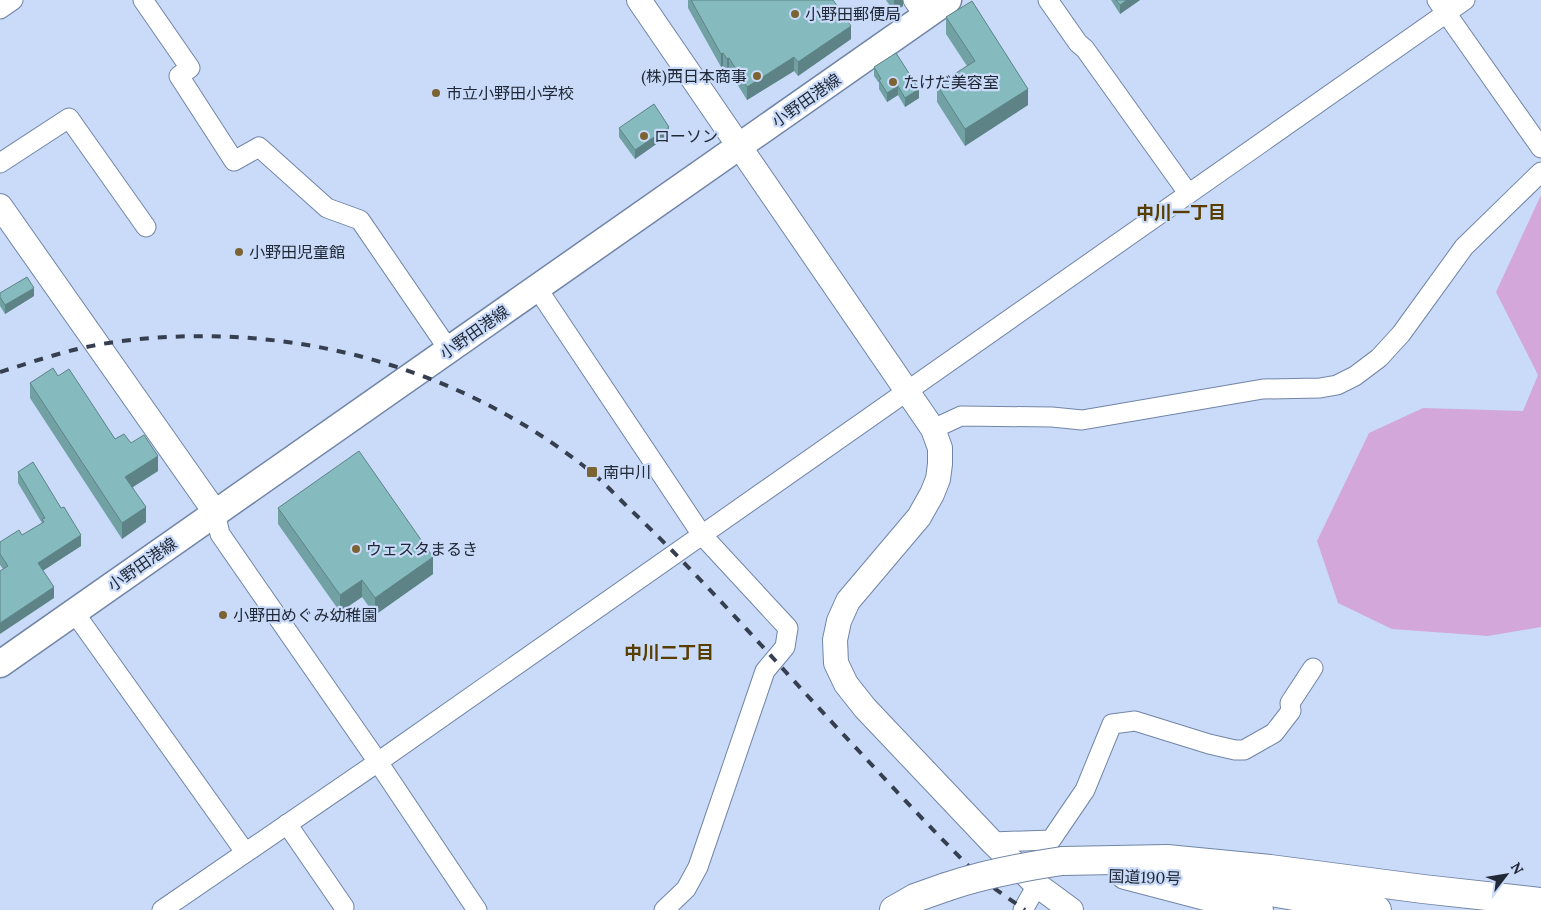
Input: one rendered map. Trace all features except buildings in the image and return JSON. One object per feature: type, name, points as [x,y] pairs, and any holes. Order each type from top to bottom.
[{"type":"highway","points":[[1067,869],[1167,859],[1270,869],[1541,902]]},
{"type":"highway","name":"国道190号","points":[[914,910],[951,891],[1018,883],[1067,869],[1194,879],[1377,910]]},
{"type":"highway","points":[[1126,875],[1259,910]]},
{"type":"highway","points":[[894,910],[915,898],[951,891]]},
{"type":"main road","name":"小野田港線","points":[[0,664],[740,146],[918,8],[948,0]]},
{"type":"street","points":[[0,9],[13,0]]},
{"type":"street","points":[[143,0],[190,68],[179,76],[234,161],[259,146],[327,208],[360,220],[449,350]]},
{"type":"street","points":[[639,0],[908,390],[933,428],[940,448],[938,479],[919,517],[848,602],[839,621],[835,640],[836,663],[846,684],[865,708],[992,842],[1038,885],[1072,910]]},
{"type":"street","points":[[1048,0],[1188,193]]},
{"type":"street","points":[[162,910],[378,762],[1188,193],[1442,6],[1464,0]]},
{"type":"street","points":[[1442,6],[1541,148]]},
{"type":"street","points":[[0,163],[69,118],[146,226]]},
{"type":"street","points":[[933,428],[961,416],[1052,417],[1082,420],[1263,389],[1320,388],[1337,385],[1356,376],[1379,358],[1401,334],[1464,247],[1541,172]]},
{"type":"street","points":[[0,206],[215,512],[220,534],[378,762],[477,910]]},
{"type":"street","points":[[537,288],[702,535],[788,628],[785,647],[765,671],[698,867],[686,889],[664,910]]},
{"type":"street","points":[[74,612],[245,852]]},
{"type":"street","points":[[992,842],[1051,840],[1085,790],[1112,724],[1135,721],[1209,744],[1235,750],[1244,750],[1274,734],[1291,710],[1290,703],[1312,668]]},
{"type":"street","points":[[287,824],[344,907]]},
{"type":"street","points":[[1022,910],[1038,885]]},
{"type":"shaded area","points":[[1541,195],[1541,627],[1488,636],[1392,629],[1338,603],[1317,541],[1369,433],[1423,408],[1523,411],[1538,375],[1496,292]]},
{"type":"railway","points":[[0,372],[100,344],[178,337],[241,337],[304,344],[366,358],[426,377],[483,402],[538,434],[602,481],[714,594],[841,732],[965,862],[980,877],[1025,910]]},
{"type":"place","name":"小野田郵便局","points":[[795,14]]},
{"type":"place","name":"(株)西日本商事","points":[[757,76]]},
{"type":"place","name":"たけだ美容室","points":[[893,82]]},
{"type":"place","name":"市立小野田小学校","points":[[436,93]]},
{"type":"place","name":"ローソン","points":[[644,136]]},
{"type":"place","name":"小野田児童館","points":[[239,252]]},
{"type":"place","name":"南中川","points":[[592,472]]},
{"type":"place","name":"ウェスタまるき","points":[[356,549]]},
{"type":"place","name":"小野田めぐみ幼稚園","points":[[223,615]]},
{"type":"district","name":"中川一丁目","points":[[1181,213]]},
{"type":"district","name":"中川二丁目","points":[[669,653]]}]
